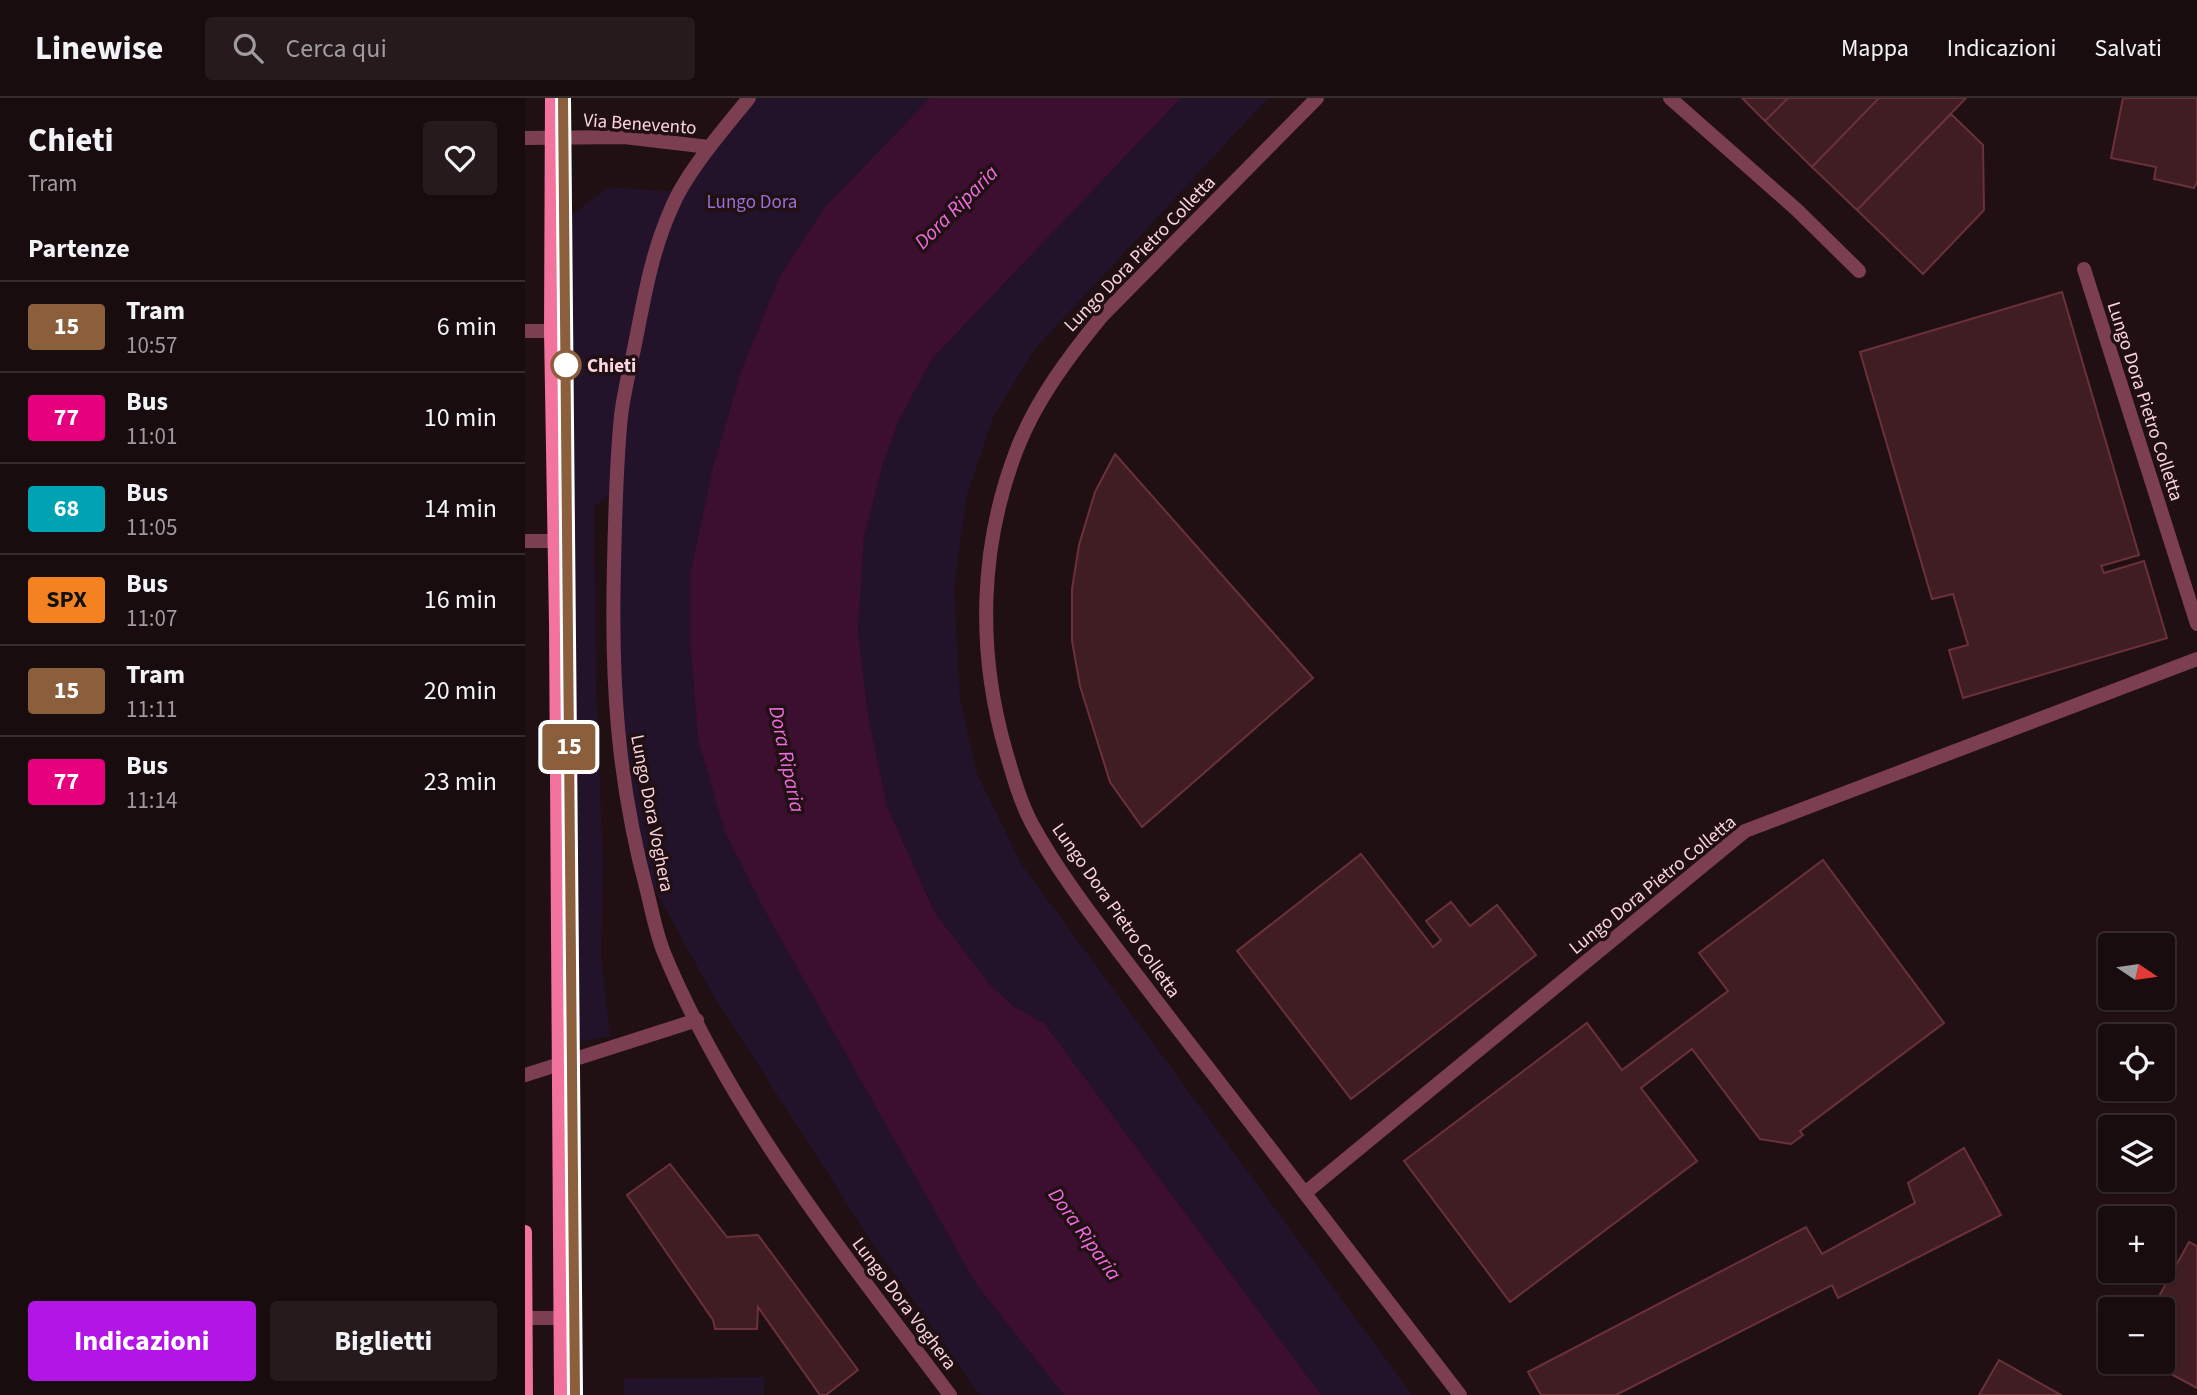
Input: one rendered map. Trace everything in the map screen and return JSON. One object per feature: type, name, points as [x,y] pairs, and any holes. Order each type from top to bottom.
[{"type":"main road","points":[[552,98],[551,331],[560,1065],[561,1395]]},
{"type":"main road","points":[[525,1232],[526,1395]]},
{"type":"street","name":"Lungo Dora Voghera","points":[[749,98],[709,147],[672,204],[651,259],[621,412],[615,489],[612,622],[613,679],[620,763],[638,858],[663,950],[726,1076],[773,1153],[950,1395]]},
{"type":"street","name":"Lungo Dora Pietro Colletta","points":[[1317,98],[1102,316],[1071,354],[1040,404],[1018,447],[998,511],[991,544],[986,581],[986,631],[991,688],[1013,777],[1031,821],[1053,860],[1091,914],[1460,1395]]},
{"type":"street","points":[[1669,98],[1797,210],[1859,271]]},
{"type":"street","name":"Via Benevento","points":[[525,138],[624,137],[709,147]]},
{"type":"street","name":"Lungo Dora Pietro Colletta","points":[[2084,269],[2197,625]]},
{"type":"street","points":[[525,331],[551,331]]},
{"type":"street","points":[[525,541],[555,541]]},
{"type":"street","name":"Lungo Dora Pietro Colletta","points":[[1305,1193],[1745,831],[2197,659]]},
{"type":"street","points":[[525,1075],[697,1020]]},
{"type":"street","points":[[525,1318],[561,1318]]},
{"type":"green space","name":"Lungo Dora","points":[[758,98],[930,98],[825,207],[781,274],[742,368],[713,467],[691,570],[691,650],[698,739],[765,911],[976,1284],[1064,1395],[980,1395],[868,1236],[709,988],[638,858],[620,763],[615,489],[594,507],[596,685],[603,864],[601,956],[610,1036],[572,1043],[564,220],[610,187],[685,193],[698,163]]},
{"type":"green space","points":[[1181,98],[1268,98],[1033,351],[993,418],[967,494],[954,587],[960,700],[977,774],[1021,864],[1412,1395],[1321,1395],[1044,1023],[1016,1008],[989,984],[934,910],[887,806],[868,715],[858,632],[864,537],[883,463],[900,418],[932,359]]},
{"type":"green space","points":[[764,1377],[764,1395],[624,1395],[624,1379]]},
{"type":"water","name":"Dora Riparia","points":[[930,98],[1181,98],[932,359],[900,418],[883,463],[864,537],[858,632],[868,715],[887,806],[934,911],[989,984],[1016,1008],[1044,1023],[1321,1395],[1064,1395],[976,1284],[765,911],[725,832],[698,739],[691,650],[691,570],[713,467],[742,368],[781,274],[825,207]]},
{"type":"building","points":[[1742,98],[1788,98],[1765,121]]},
{"type":"building","points":[[1788,98],[1879,98],[1812,167],[1765,121]]},
{"type":"building","points":[[1879,98],[1966,98],[1857,210],[1812,167]]},
{"type":"building","points":[[2123,98],[2197,98],[2197,182],[2194,188],[2154,179],[2156,167],[2111,158]]},
{"type":"building","points":[[1951,114],[1983,145],[1984,210],[1923,274],[1857,210]]},
{"type":"building","points":[[2062,292],[2139,555],[2101,566],[2104,573],[2144,561],[2167,638],[1963,698],[1949,650],[1968,645],[1953,594],[1932,599],[1860,352]]},
{"type":"building","points":[[1115,454],[1313,678],[1142,827],[1110,782],[1080,686],[1072,641],[1072,589],[1079,545],[1095,492]]},
{"type":"building","points":[[1361,854],[1433,947],[1441,940],[1426,921],[1451,902],[1470,926],[1497,905],[1536,955],[1351,1099],[1237,951]]},
{"type":"building","points":[[1823,860],[1944,1023],[1800,1131],[1803,1135],[1791,1144],[1760,1139],[1692,1049],[1641,1088],[1697,1161],[1510,1302],[1404,1161],[1587,1023],[1622,1070],[1728,991],[1699,953]]},
{"type":"building","points":[[1964,1148],[2001,1215],[1838,1298],[1832,1285],[1616,1395],[1541,1395],[1528,1372],[1806,1227],[1822,1254],[1915,1203],[1908,1183]]},
{"type":"building","points":[[670,1164],[727,1237],[758,1235],[858,1370],[826,1395],[820,1395],[758,1307],[757,1329],[715,1329],[713,1320],[627,1195]]},
{"type":"building","points":[[2189,1242],[2197,1246],[2197,1388],[2171,1374],[2175,1374],[2175,1297],[2159,1297],[2166,1283],[2175,1283],[2175,1267]]},
{"type":"building","points":[[1999,1360],[2061,1395],[1979,1395]]},
{"type":"tram line","points":[[563,98],[575,1395]]},
{"type":"tram line","name":"15","points":[[563,98],[575,1395]]},
{"type":"place","name":"Chieti","points":[[566,365]]}]
